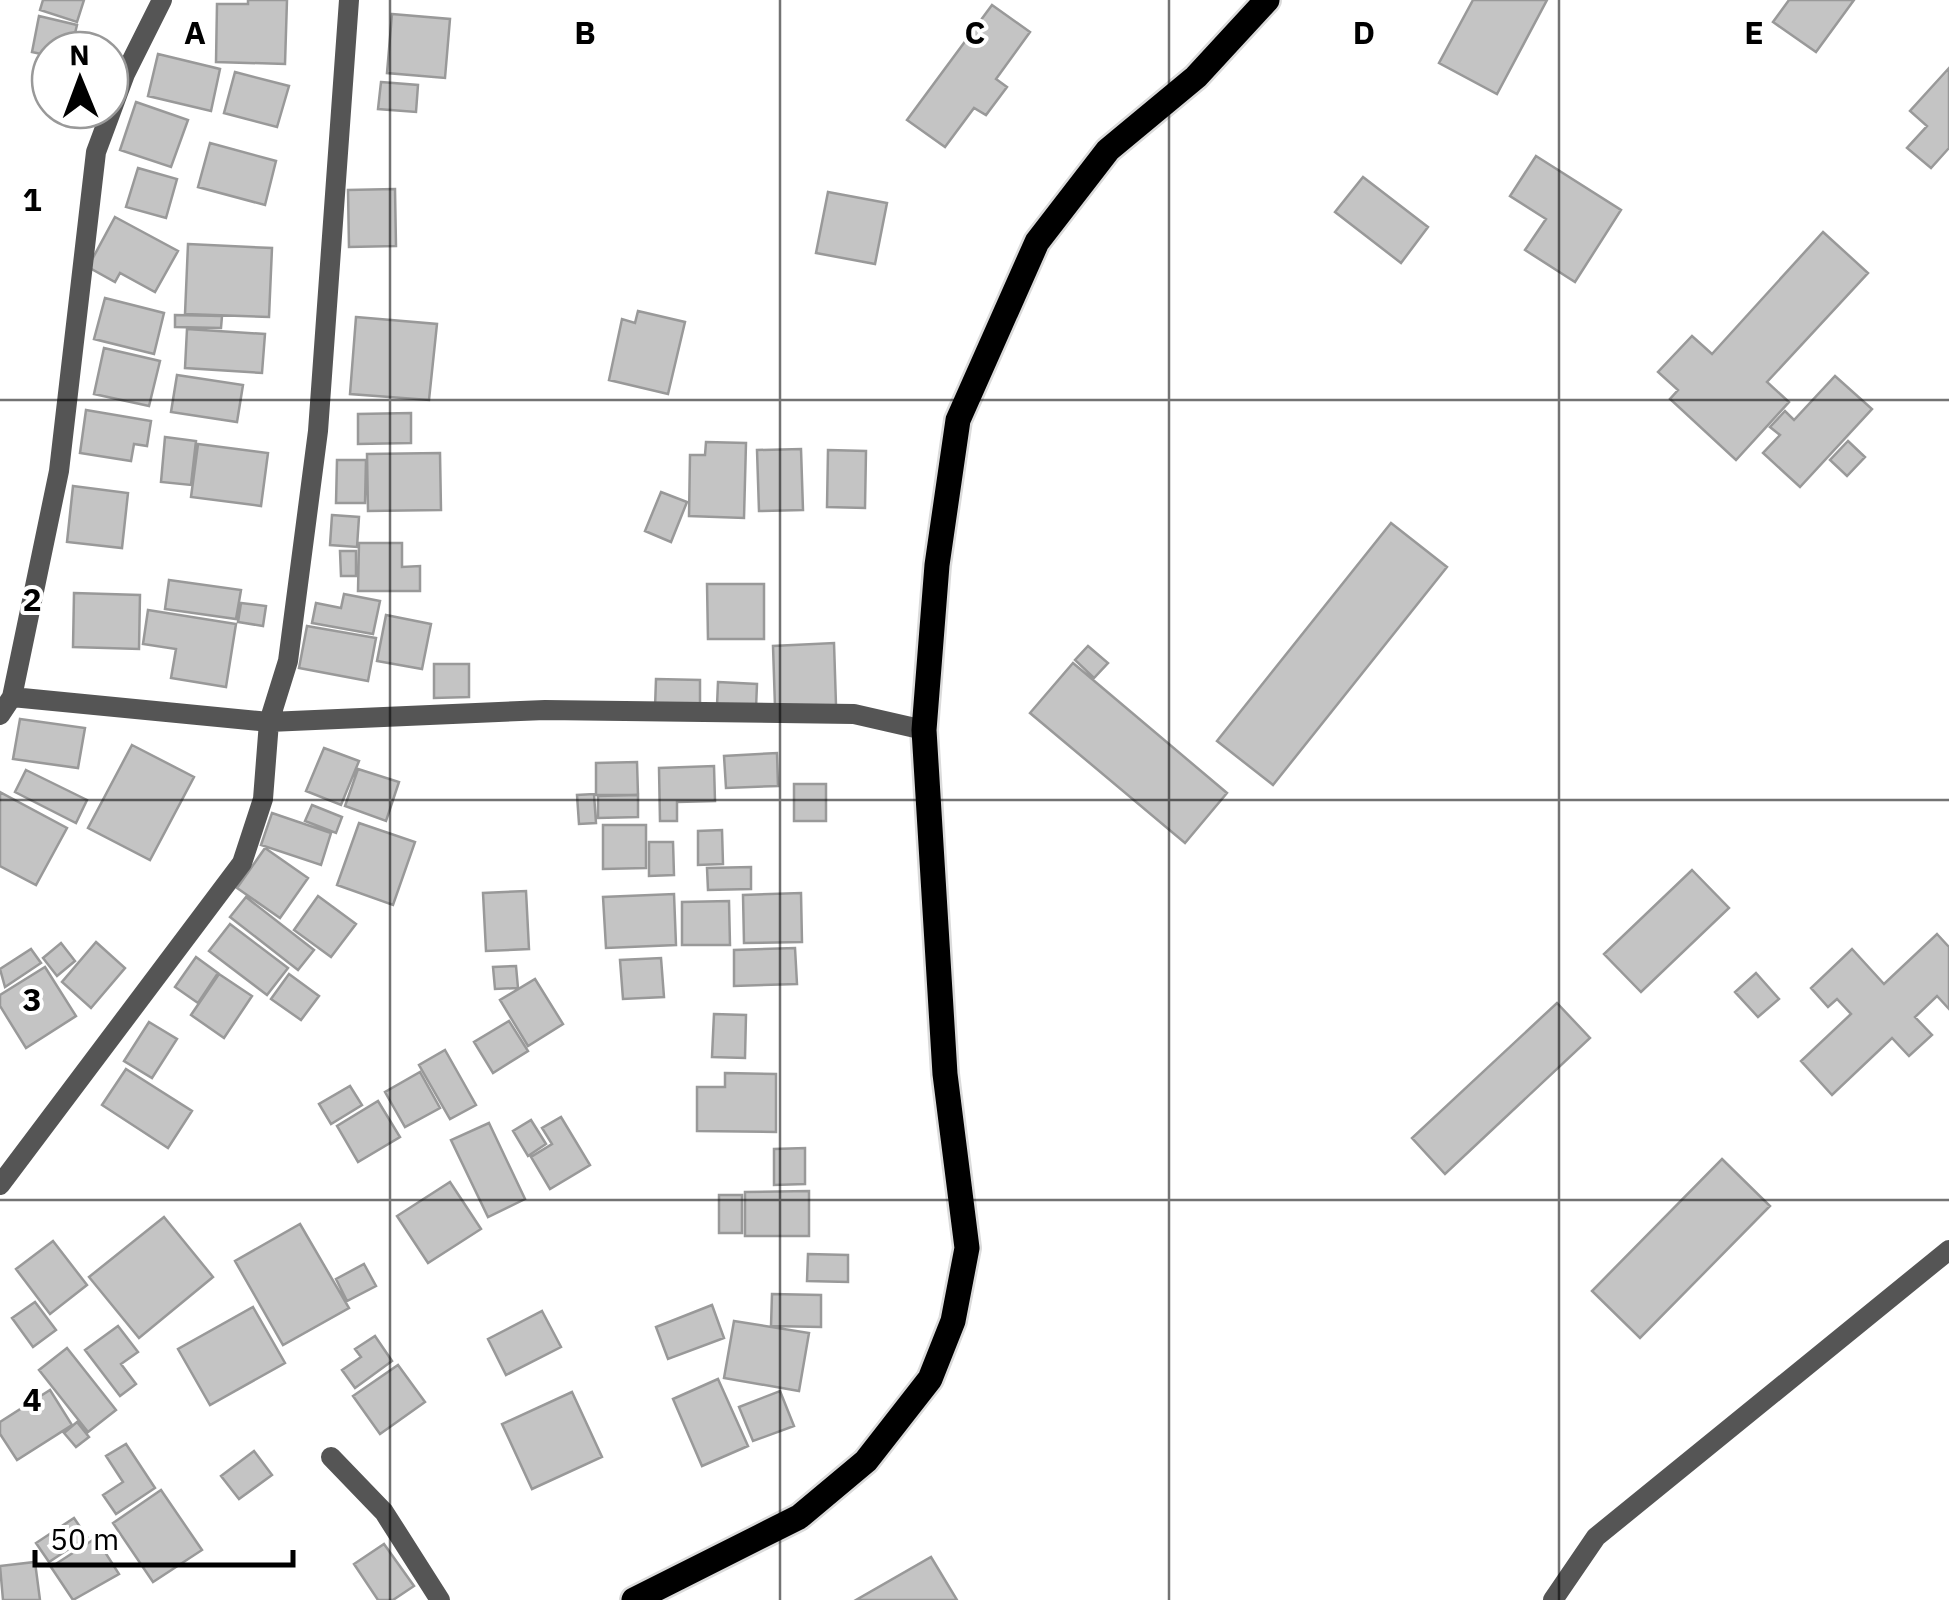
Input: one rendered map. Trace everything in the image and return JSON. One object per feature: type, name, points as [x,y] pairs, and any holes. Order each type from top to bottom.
[{"type":"main road","points":[[1196,78],[1254,0]]},
{"type":"main road","points":[[634,1600],[800,1517],[866,1462],[930,1379],[953,1321],[968,1248],[945,1074],[924,730],[937,565],[958,420],[1037,242],[1108,150],[1196,78],[1267,0]]},
{"type":"street","points":[[0,715],[12,696],[59,470],[96,152],[125,74],[162,0]]},
{"type":"street","points":[[0,1185],[242,863],[263,799],[269,722],[288,661],[318,431],[348,0]]},
{"type":"street","points":[[12,696],[269,722],[545,710],[854,714],[924,730]]},
{"type":"street","points":[[1553,1600],[1596,1537],[1949,1250]]},
{"type":"street","points":[[331,1457],[384,1512],[440,1600]]},
{"type":"building","points":[[43,0],[84,0],[77,22],[40,10]]},
{"type":"building","points":[[248,0],[287,0],[285,64],[216,62],[217,4],[248,4]]},
{"type":"building","points":[[1473,0],[1547,0],[1497,94],[1439,63]]},
{"type":"building","points":[[1789,0],[1854,0],[1816,52],[1773,22]]},
{"type":"building","points":[[992,5],[1030,32],[996,79],[1007,87],[986,115],[974,108],[945,147],[907,120]]},
{"type":"building","points":[[392,14],[450,19],[445,78],[387,73]]},
{"type":"building","points":[[39,16],[77,25],[76,30],[36,30]]},
{"type":"building","points":[[158,54],[220,69],[211,111],[148,96]]},
{"type":"building","points":[[1949,68],[1949,148],[1931,168],[1907,148],[1927,126],[1910,111]]},
{"type":"building","points":[[235,72],[289,86],[277,127],[224,113]]},
{"type":"building","points":[[381,82],[418,85],[416,112],[378,109]]},
{"type":"building","points":[[136,102],[188,120],[171,167],[120,150],[130,130]]},
{"type":"building","points":[[210,143],[276,161],[265,205],[198,187]]},
{"type":"building","points":[[1536,156],[1621,210],[1575,282],[1525,250],[1546,219],[1510,196]]},
{"type":"building","points":[[138,168],[177,179],[166,218],[126,207]]},
{"type":"building","points":[[1363,177],[1428,227],[1401,263],[1335,212]]},
{"type":"building","points":[[395,189],[396,246],[349,247],[348,190]]},
{"type":"building","points":[[828,192],[887,203],[875,264],[816,253]]},
{"type":"building","points":[[115,217],[178,251],[155,292],[120,273],[115,282],[88,267]]},
{"type":"building","points":[[1823,232],[1868,273],[1767,382],[1789,402],[1736,460],[1670,399],[1678,390],[1658,372],[1692,336],[1712,354]]},
{"type":"building","points":[[188,244],[272,248],[269,317],[185,314]]},
{"type":"building","points":[[105,298],[164,313],[154,354],[94,339]]},
{"type":"building","points":[[638,311],[685,322],[668,394],[609,380],[622,319],[635,323]]},
{"type":"building","points":[[175,315],[222,316],[221,328],[175,327]]},
{"type":"building","points":[[356,317],[437,324],[429,400],[350,394]]},
{"type":"building","points":[[187,329],[265,334],[262,373],[185,368]]},
{"type":"building","points":[[104,348],[160,361],[149,406],[94,394]]},
{"type":"building","points":[[177,375],[243,385],[237,422],[171,412]]},
{"type":"building","points":[[1835,376],[1872,409],[1800,487],[1763,453],[1780,435],[1770,427],[1785,411],[1794,420]]},
{"type":"building","points":[[86,410],[151,421],[147,446],[134,444],[131,461],[80,453]]},
{"type":"building","points":[[411,413],[411,443],[358,444],[358,414]]},
{"type":"building","points":[[165,437],[196,441],[191,485],[161,482]]},
{"type":"building","points":[[1848,441],[1865,457],[1847,476],[1830,460]]},
{"type":"building","points":[[706,442],[746,443],[744,518],[689,516],[690,455],[705,455]]},
{"type":"building","points":[[198,444],[268,453],[261,506],[191,497]]},
{"type":"building","points":[[801,449],[803,510],[759,511],[757,450]]},
{"type":"building","points":[[828,450],[866,451],[865,508],[827,507]]},
{"type":"building","points":[[440,453],[441,510],[368,511],[367,454]]},
{"type":"building","points":[[337,460],[366,460],[365,503],[336,503]]},
{"type":"building","points":[[73,486],[128,493],[122,548],[67,542]]},
{"type":"building","points":[[661,492],[687,502],[671,542],[645,531]]},
{"type":"building","points":[[332,515],[359,517],[357,547],[330,545]]},
{"type":"building","points":[[1391,523],[1447,567],[1273,785],[1217,741]]},
{"type":"building","points":[[359,543],[402,543],[402,567],[420,566],[420,591],[358,591]]},
{"type":"building","points":[[340,551],[356,551],[356,576],[341,576]]},
{"type":"building","points":[[169,580],[241,590],[236,619],[165,609]]},
{"type":"building","points":[[707,584],[764,584],[764,639],[708,639]]},
{"type":"building","points":[[74,593],[140,595],[139,649],[73,647]]},
{"type":"building","points":[[344,594],[380,601],[373,634],[312,623],[316,603],[341,608]]},
{"type":"building","points":[[241,603],[266,606],[263,626],[238,622]]},
{"type":"building","points":[[148,610],[236,624],[226,687],[171,678],[176,649],[143,644]]},
{"type":"building","points":[[386,615],[431,624],[422,669],[377,661]]},
{"type":"building","points":[[307,626],[376,638],[368,681],[299,668]]},
{"type":"building","points":[[834,643],[836,705],[775,707],[773,646]]},
{"type":"building","points":[[1088,646],[1108,663],[1094,678],[1075,660]]},
{"type":"building","points":[[1073,663],[1227,793],[1185,843],[1030,713]]},
{"type":"building","points":[[434,664],[469,664],[469,697],[434,698]]},
{"type":"building","points":[[656,679],[700,680],[700,708],[655,708]]},
{"type":"building","points":[[718,682],[757,684],[756,708],[717,706]]},
{"type":"building","points":[[20,719],[85,728],[78,768],[13,759]]},
{"type":"building","points":[[132,745],[194,777],[150,860],[88,828]]},
{"type":"building","points":[[324,748],[359,761],[341,805],[306,791]]},
{"type":"building","points":[[777,753],[778,786],[726,788],[724,756]]},
{"type":"building","points":[[637,762],[638,795],[596,795],[596,763]]},
{"type":"building","points":[[714,766],[715,801],[677,802],[677,821],[660,821],[659,768]]},
{"type":"building","points":[[358,769],[399,782],[386,821],[345,806]]},
{"type":"building","points":[[26,770],[87,800],[76,823],[15,792]]},
{"type":"building","points":[[794,784],[826,784],[826,821],[794,821]]},
{"type":"building","points":[[0,792],[67,828],[36,885],[0,866]]},
{"type":"building","points":[[594,794],[596,823],[579,824],[577,795]]},
{"type":"building","points":[[638,795],[638,817],[598,818],[598,796]]},
{"type":"building","points":[[312,805],[342,817],[336,833],[305,821]]},
{"type":"building","points":[[272,813],[331,833],[321,865],[261,845]]},
{"type":"building","points":[[359,823],[415,842],[393,905],[337,885]]},
{"type":"building","points":[[603,825],[646,825],[646,868],[603,869]]},
{"type":"building","points":[[722,830],[723,864],[698,865],[698,831]]},
{"type":"building","points":[[649,842],[673,842],[674,875],[649,876]]},
{"type":"building","points":[[265,848],[308,878],[280,918],[237,888]]},
{"type":"building","points":[[751,867],[751,889],[708,890],[707,868]]},
{"type":"building","points":[[1692,870],[1729,908],[1641,992],[1604,954]]},
{"type":"building","points":[[526,891],[529,949],[486,951],[483,893]]},
{"type":"building","points":[[801,893],[802,942],[744,943],[743,895]]},
{"type":"building","points":[[674,894],[676,945],[606,948],[603,897]]},
{"type":"building","points":[[318,896],[356,924],[331,957],[294,930]]},
{"type":"building","points":[[246,897],[314,950],[298,970],[230,917]]},
{"type":"building","points":[[729,901],[730,945],[682,945],[682,902]]},
{"type":"building","points":[[230,924],[288,968],[267,995],[209,951]]},
{"type":"building","points":[[1937,934],[1949,947],[1949,1009],[1937,996],[1915,1017],[1932,1035],[1909,1056],[1892,1038],[1832,1095],[1801,1061],[1851,1014],[1837,999],[1828,1007],[1811,988],[1852,949],[1884,984]]},
{"type":"building","points":[[96,942],[125,968],[91,1008],[62,982]]},
{"type":"building","points":[[61,943],[75,961],[57,976],[43,958]]},
{"type":"building","points":[[795,948],[797,984],[734,986],[734,950]]},
{"type":"building","points":[[31,949],[41,963],[5,987],[0,969]]},
{"type":"building","points":[[196,957],[218,973],[198,1003],[175,987]]},
{"type":"building","points":[[661,958],[664,997],[623,999],[620,960]]},
{"type":"building","points":[[516,966],[518,988],[495,989],[493,967]]},
{"type":"building","points":[[45,967],[76,1016],[26,1048],[0,1006],[0,995]]},
{"type":"building","points":[[1756,973],[1779,999],[1758,1017],[1735,992]]},
{"type":"building","points":[[219,974],[252,996],[224,1038],[191,1015]]},
{"type":"building","points":[[289,974],[319,996],[301,1020],[271,999]]},
{"type":"building","points":[[535,979],[563,1024],[528,1046],[500,1000]]},
{"type":"building","points":[[1557,1003],[1590,1038],[1445,1174],[1412,1138]]},
{"type":"building","points":[[714,1014],[746,1015],[745,1058],[712,1057]]},
{"type":"building","points":[[509,1021],[528,1051],[493,1073],[474,1042]]},
{"type":"building","points":[[149,1022],[177,1039],[152,1078],[124,1061]]},
{"type":"building","points":[[445,1050],[476,1105],[450,1119],[419,1065]]},
{"type":"building","points":[[126,1069],[192,1111],[168,1148],[102,1105]]},
{"type":"building","points":[[420,1072],[440,1108],[405,1127],[385,1092]]},
{"type":"building","points":[[725,1073],[776,1074],[776,1132],[697,1131],[697,1087],[725,1087]]},
{"type":"building","points":[[350,1086],[362,1105],[331,1124],[319,1104]]},
{"type":"building","points":[[378,1101],[400,1137],[358,1162],[337,1126]]},
{"type":"building","points":[[561,1117],[590,1165],[550,1189],[531,1157],[552,1144],[542,1128]]},
{"type":"building","points":[[531,1120],[546,1144],[528,1156],[513,1131]]},
{"type":"building","points":[[489,1123],[525,1199],[488,1217],[451,1140]]},
{"type":"building","points":[[805,1148],[805,1184],[774,1185],[774,1149]]},
{"type":"building","points":[[1722,1159],[1770,1206],[1640,1338],[1592,1291]]},
{"type":"building","points":[[450,1182],[481,1229],[428,1263],[397,1216]]},
{"type":"building","points":[[809,1191],[809,1236],[745,1236],[745,1192]]},
{"type":"building","points":[[719,1195],[742,1195],[742,1233],[719,1233]]},
{"type":"building","points":[[164,1217],[213,1277],[139,1338],[89,1277]]},
{"type":"building","points":[[300,1224],[349,1308],[283,1345],[235,1261]]},
{"type":"building","points":[[53,1241],[87,1285],[50,1314],[16,1269]]},
{"type":"building","points":[[808,1254],[848,1255],[848,1282],[807,1281]]},
{"type":"building","points":[[364,1264],[376,1286],[347,1301],[336,1279]]},
{"type":"building","points":[[772,1294],[821,1295],[821,1327],[771,1326]]},
{"type":"building","points":[[35,1302],[56,1330],[33,1347],[12,1318]]},
{"type":"building","points":[[712,1305],[724,1338],[668,1359],[656,1327]]},
{"type":"building","points":[[253,1307],[285,1363],[210,1405],[178,1349]]},
{"type":"building","points":[[542,1311],[561,1347],[506,1375],[488,1339]]},
{"type":"building","points":[[734,1321],[809,1333],[799,1391],[724,1378]]},
{"type":"building","points":[[118,1326],[138,1352],[121,1364],[136,1384],[120,1396],[85,1350]]},
{"type":"building","points":[[375,1336],[392,1361],[355,1388],[342,1370],[361,1357],[355,1349]]},
{"type":"building","points":[[67,1348],[116,1410],[88,1432],[39,1370]]},
{"type":"building","points":[[398,1365],[425,1402],[380,1434],[353,1396]]},
{"type":"building","points":[[718,1379],[748,1446],[702,1466],[673,1399]]},
{"type":"building","points":[[50,1390],[72,1425],[17,1460],[0,1434],[0,1422]]},
{"type":"building","points":[[780,1391],[794,1426],[753,1441],[739,1407]]},
{"type":"building","points":[[572,1392],[602,1457],[532,1489],[502,1424]]},
{"type":"building","points":[[77,1422],[89,1437],[76,1447],[64,1433]]},
{"type":"building","points":[[126,1444],[155,1488],[116,1514],[103,1495],[123,1482],[106,1456]]},
{"type":"building","points":[[254,1451],[272,1475],[239,1499],[221,1476]]},
{"type":"building","points":[[161,1490],[202,1550],[153,1582],[113,1523]]},
{"type":"building","points":[[74,1518],[87,1537],[49,1562],[36,1543]]},
{"type":"building","points":[[96,1538],[119,1574],[73,1600],[51,1567]]},
{"type":"building","points":[[384,1544],[414,1586],[393,1600],[378,1600],[354,1564]]},
{"type":"building","points":[[931,1557],[957,1600],[856,1600]]},
{"type":"building","points":[[35,1562],[40,1600],[3,1600],[0,1566]]}]
